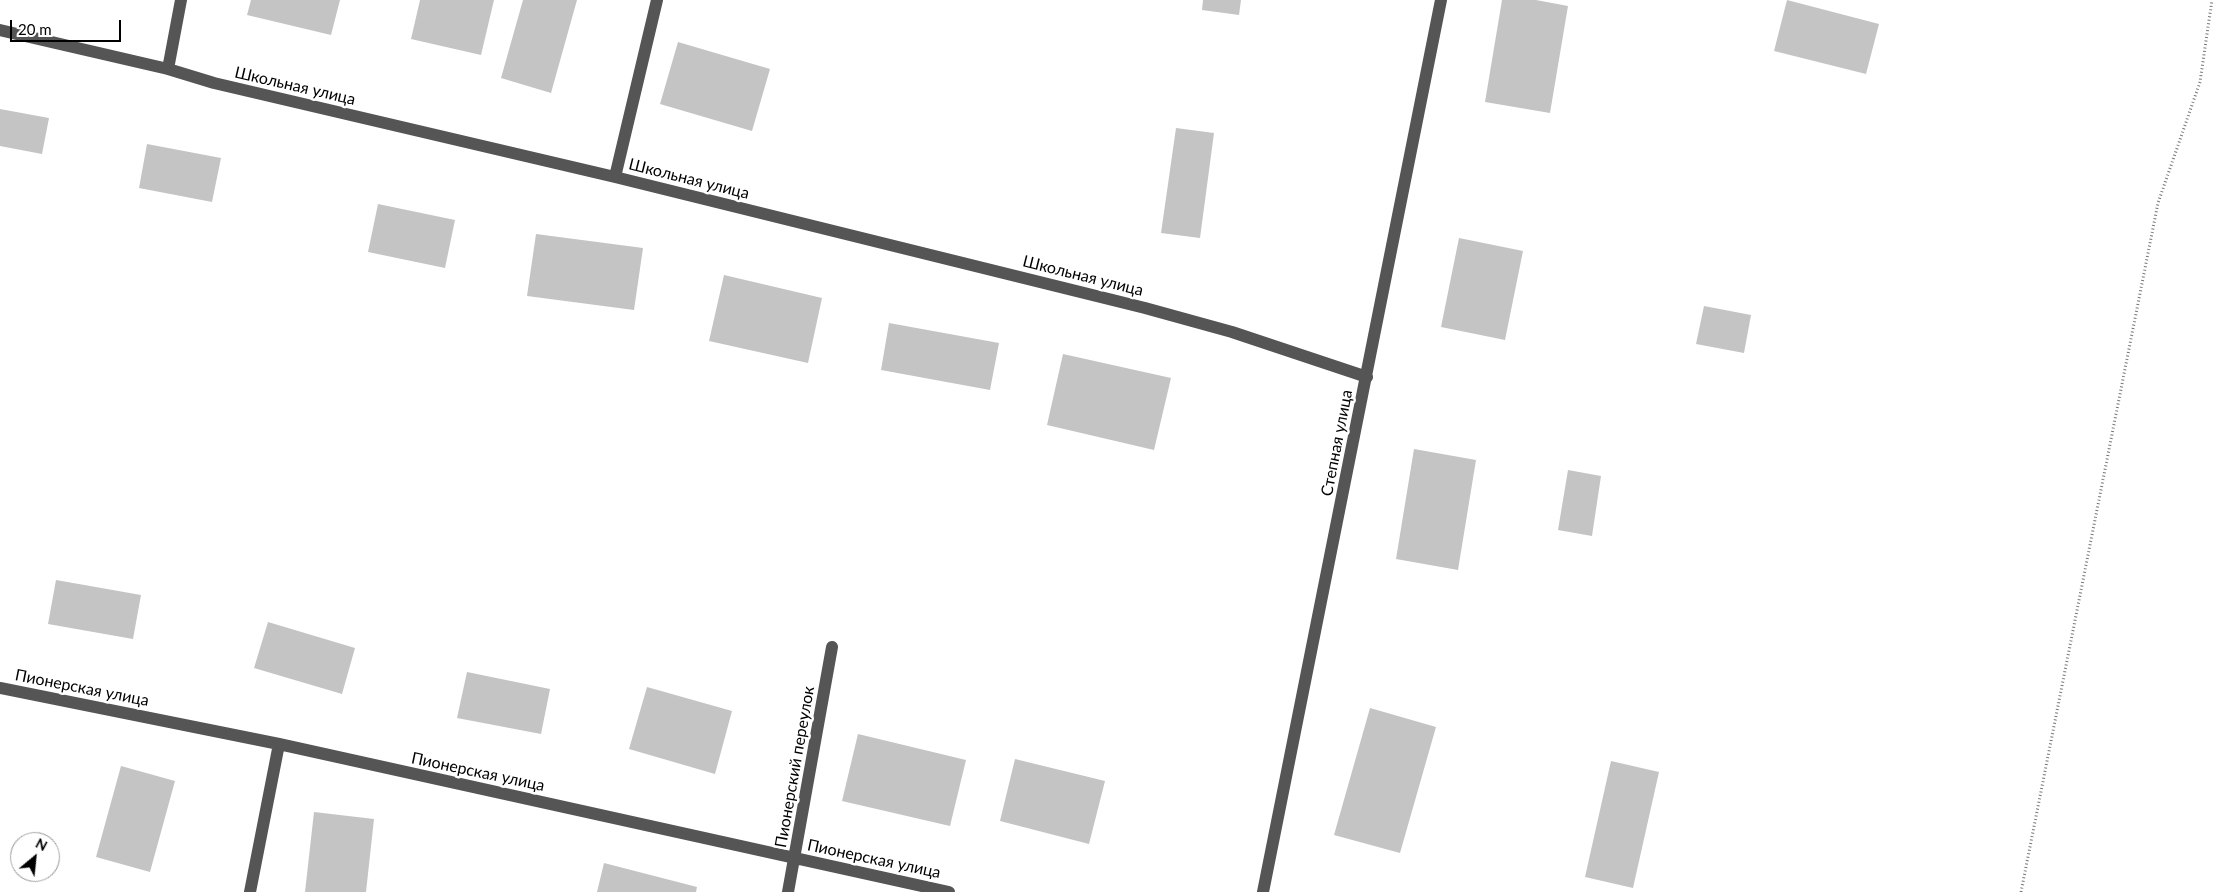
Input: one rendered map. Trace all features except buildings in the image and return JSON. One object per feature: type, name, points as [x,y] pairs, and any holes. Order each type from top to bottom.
[{"type":"street","points":[[168,69],[181,0]]},
{"type":"street","points":[[616,177],[657,0]]},
{"type":"street","name":"Степная улица","points":[[1263,892],[1441,0]]},
{"type":"street","name":"Школьная улица","points":[[0,30],[168,69],[214,83],[616,177],[1144,308],[1232,332],[1366,377]]},
{"type":"street","name":"Пионерский переулок","points":[[788,892],[832,647]]},
{"type":"street","name":"Пионерская улица","points":[[0,688],[280,744],[949,892]]},
{"type":"street","points":[[250,892],[280,744]]},
{"type":"path","points":[[2021,892],[2158,203],[2200,82],[2212,0]]}]
